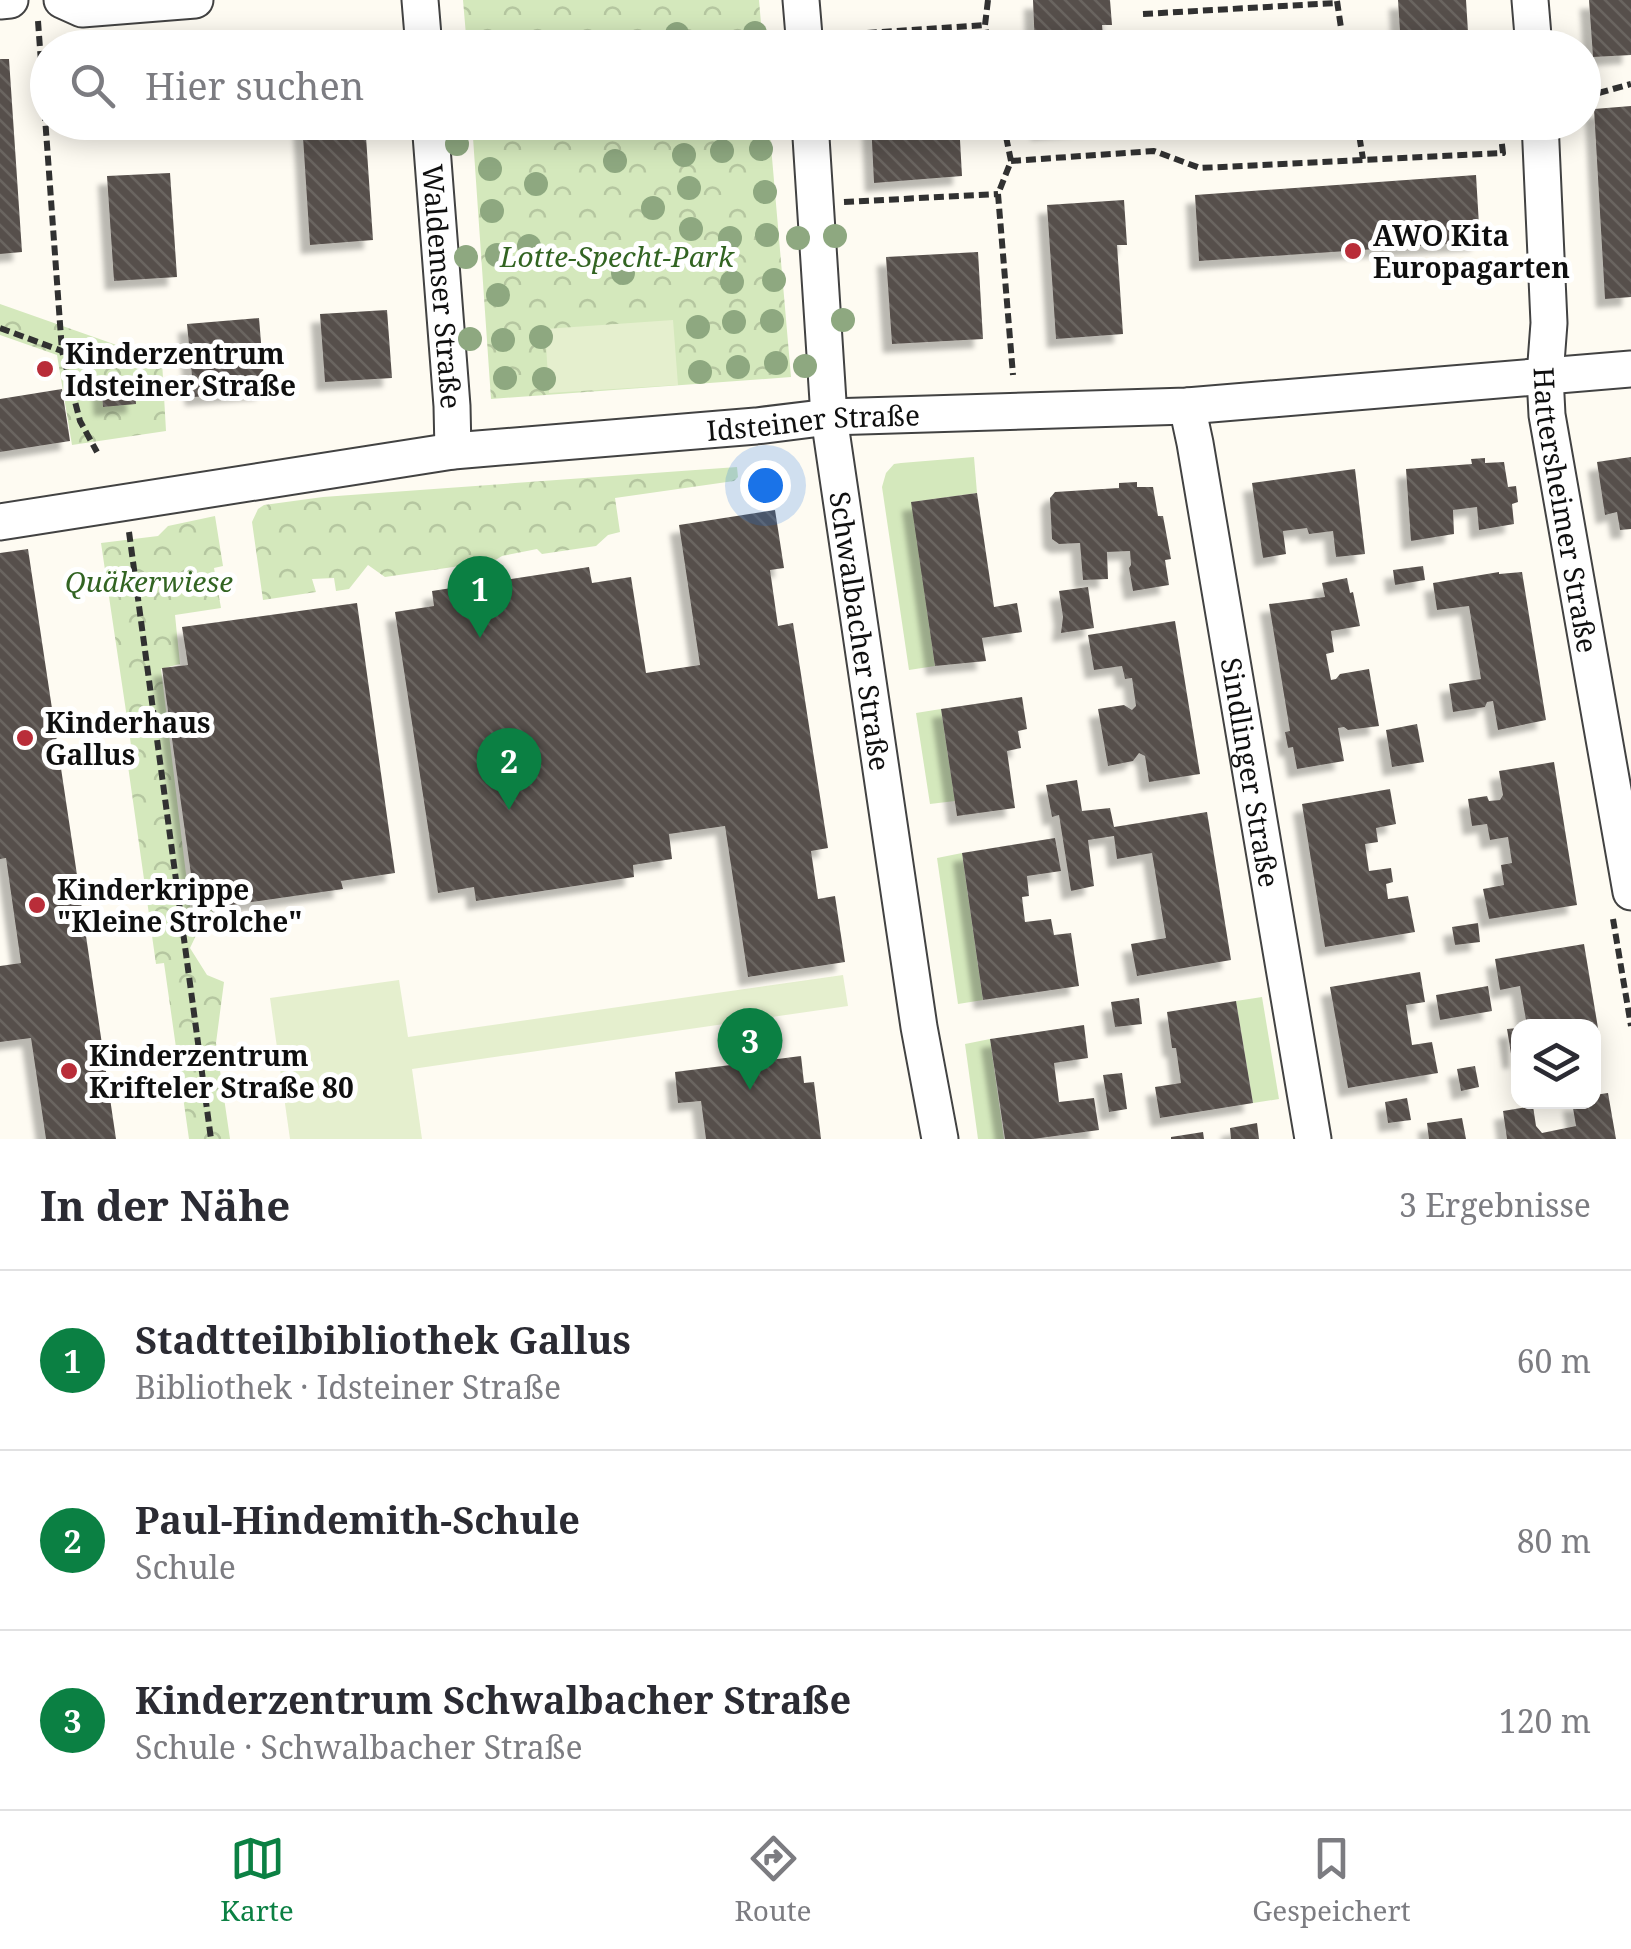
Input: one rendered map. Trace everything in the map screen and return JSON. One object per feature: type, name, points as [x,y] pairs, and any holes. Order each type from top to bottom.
[{"type":"street","points":[[0,0],[82,9],[195,0]]},
{"type":"street","points":[[420,0],[422,30]]},
{"type":"street","points":[[802,0],[813,30]]},
{"type":"street","points":[[1530,0],[1532,30]]},
{"type":"street","name":"Waldemser Straße","points":[[431,140],[453,451]]},
{"type":"street","name":"Schwalbacher Straße","points":[[811,140],[828,417],[918,1028],[940,1139]]},
{"type":"street","name":"Hattersheimer Straße","points":[[1526,140],[1549,323],[1547,415],[1631,892]]},
{"type":"street","name":"Idsteiner Straße","points":[[0,522],[453,451],[828,417],[1187,406],[1631,369]]},
{"type":"street","name":"Sindlinger Straße","points":[[1187,406],[1314,1139]]},
{"type":"path","points":[[986,30],[988,0]]},
{"type":"path","points":[[1142,14],[1336,2],[1341,30]]},
{"type":"path","points":[[36,3],[38,30]]},
{"type":"path","points":[[932,30],[985,25]]},
{"type":"path","points":[[1601,92],[1631,84]]},
{"type":"path","points":[[46,140],[62,350],[80,422],[97,452]]},
{"type":"path","points":[[1007,140],[1011,161],[998,194],[1013,375]]},
{"type":"path","points":[[1360,140],[1363,158]]},
{"type":"path","points":[[1011,161],[1154,151],[1200,168],[1503,153],[1501,140]]},
{"type":"path","points":[[840,202],[998,194]]},
{"type":"path","points":[[0,328],[62,350]]},
{"type":"path","points":[[128,522],[211,1139]]},
{"type":"green space","points":[[463,0],[759,0],[762,30],[466,30]]},
{"type":"green space","name":"Lotte-Specht-Park","points":[[473,140],[770,140],[791,377],[491,399]]},
{"type":"green space","points":[[0,304],[162,361],[166,431],[72,445],[57,355],[0,335]]},
{"type":"green space","points":[[673,320],[678,385],[549,393],[545,329]]},
{"type":"green space","points":[[974,457],[977,493],[912,502],[935,666],[909,670],[882,487],[886,473],[894,464]]},
{"type":"green space","points":[[737,467],[738,477],[734,481],[615,498],[620,532],[608,535],[596,546],[542,554],[537,549],[494,561],[385,577],[368,565],[349,589],[336,591],[334,578],[312,579],[316,592],[263,600],[252,522],[264,505],[323,497]]},
{"type":"green space","name":"Quäkerwiese","points":[[215,516],[223,566],[214,568],[221,608],[175,615],[180,664],[161,669],[190,907],[212,903],[213,916],[202,923],[190,948],[207,975],[224,982],[216,1043],[230,1139],[189,1139],[164,963],[156,964],[128,766],[134,765],[101,543],[158,536],[168,526]]},
{"type":"green space","points":[[941,709],[955,801],[930,804],[916,713]]},
{"type":"green space","points":[[962,853],[983,1000],[958,1004],[937,858]]},
{"type":"green space","points":[[843,975],[848,1006],[412,1069],[422,1139],[290,1139],[270,998],[399,980],[408,1037]]},
{"type":"green space","points":[[1262,997],[1279,1099],[1253,1103],[1236,1001]]},
{"type":"green space","points":[[990,1039],[1004,1139],[978,1139],[965,1044]]},
{"type":"building","points":[[1033,0],[1110,0],[1112,25],[1102,25],[1102,30],[1034,30]]},
{"type":"building","points":[[1398,0],[1466,0],[1468,30],[1400,30]]},
{"type":"building","points":[[1589,0],[1631,0],[1631,55],[1601,57],[1601,30],[1591,30]]},
{"type":"building","points":[[0,59],[9,59],[22,252],[0,254]]},
{"type":"building","points":[[1631,106],[1631,297],[1605,299],[1596,140],[1601,140],[1601,108]]},
{"type":"building","points":[[303,140],[366,140],[373,240],[310,245]]},
{"type":"building","points":[[872,140],[960,140],[962,176],[874,183]]},
{"type":"building","points":[[170,173],[177,277],[114,281],[107,176]]},
{"type":"building","points":[[1476,175],[1480,242],[1199,261],[1195,195]]},
{"type":"building","points":[[1124,200],[1127,245],[1117,245],[1123,334],[1056,339],[1047,205]]},
{"type":"building","points":[[978,252],[983,339],[892,344],[886,257]]},
{"type":"building","points":[[387,310],[392,378],[325,382],[320,314]]},
{"type":"building","points":[[259,318],[265,391],[194,397],[187,324]]},
{"type":"building","points":[[134,381],[136,404],[103,407],[101,384]]},
{"type":"building","points":[[62,389],[70,441],[0,452],[0,399]]},
{"type":"building","points":[[1631,457],[1631,529],[1620,530],[1617,512],[1605,515],[1597,462]]},
{"type":"building","points":[[1485,458],[1485,463],[1504,462],[1508,487],[1516,486],[1518,502],[1512,504],[1514,524],[1479,530],[1477,507],[1453,510],[1454,534],[1411,541],[1406,469],[1472,464],[1471,459]]},
{"type":"building","points":[[1355,469],[1365,554],[1336,557],[1333,531],[1309,534],[1307,528],[1283,531],[1286,554],[1263,558],[1252,483]]},
{"type":"building","points":[[1137,482],[1137,487],[1153,487],[1158,516],[1163,516],[1171,559],[1165,560],[1169,585],[1133,591],[1130,551],[1107,552],[1108,579],[1083,580],[1080,543],[1059,544],[1052,539],[1050,498],[1055,492],[1119,488],[1119,483]]},
{"type":"building","points":[[977,493],[994,607],[1017,603],[1022,632],[982,638],[986,661],[935,666],[911,502]]},
{"type":"building","points":[[775,510],[784,568],[770,570],[778,626],[793,623],[828,848],[811,851],[818,899],[835,896],[845,962],[748,977],[725,826],[669,834],[672,859],[633,865],[634,877],[476,901],[474,887],[438,893],[395,612],[434,606],[432,591],[589,567],[592,583],[631,577],[646,673],[700,665],[679,525]]},
{"type":"building","points":[[28,549],[116,1139],[46,1139],[31,1038],[0,1042],[0,966],[21,963],[6,858],[0,859],[0,553]]},
{"type":"building","points":[[1423,566],[1425,580],[1395,585],[1393,570]]},
{"type":"building","points":[[1522,572],[1546,720],[1498,730],[1493,701],[1485,707],[1453,712],[1449,684],[1481,679],[1469,606],[1437,610],[1433,583]]},
{"type":"building","points":[[1347,578],[1360,626],[1331,631],[1334,652],[1326,654],[1331,680],[1340,674],[1369,669],[1379,726],[1338,728],[1344,761],[1297,769],[1285,732],[1290,731],[1269,604],[1325,597],[1322,583]]},
{"type":"building","points":[[1088,587],[1094,628],[1061,633],[1059,591]]},
{"type":"building","points":[[357,603],[395,873],[341,881],[343,889],[196,910],[162,668],[188,665],[182,627]]},
{"type":"building","points":[[1175,621],[1200,774],[1149,782],[1145,756],[1139,753],[1133,761],[1108,766],[1098,709],[1124,705],[1132,710],[1136,706],[1132,678],[1125,679],[1122,666],[1094,670],[1088,635]]},
{"type":"building","points":[[1022,697],[1027,729],[1018,731],[1021,748],[1007,751],[1015,808],[957,816],[941,709]]},
{"type":"building","points":[[1417,724],[1424,762],[1392,767],[1386,730]]},
{"type":"building","points":[[1554,762],[1577,905],[1489,919],[1483,889],[1504,885],[1501,865],[1512,863],[1508,837],[1490,840],[1487,824],[1472,826],[1468,799],[1487,796],[1489,801],[1500,800],[1503,795],[1499,771]]},
{"type":"building","points":[[1077,780],[1082,811],[1110,808],[1114,827],[1207,812],[1231,960],[1137,976],[1131,944],[1166,938],[1152,853],[1117,859],[1114,836],[1088,840],[1094,886],[1071,891],[1059,815],[1052,817],[1046,785]]},
{"type":"building","points":[[1390,789],[1396,824],[1376,828],[1378,842],[1365,844],[1369,871],[1391,868],[1393,882],[1386,884],[1388,899],[1408,896],[1415,932],[1325,947],[1302,804]]},
{"type":"building","points":[[1055,838],[1061,871],[1027,876],[1029,896],[1022,897],[1025,922],[1051,919],[1054,935],[1071,933],[1079,986],[983,1000],[962,853]]},
{"type":"building","points":[[1478,923],[1480,942],[1455,945],[1452,927]]},
{"type":"building","points":[[1584,944],[1596,1019],[1526,1019],[1520,986],[1500,990],[1495,959]]},
{"type":"building","points":[[1420,972],[1425,1002],[1406,1005],[1412,1045],[1432,1042],[1438,1073],[1348,1088],[1330,987]]},
{"type":"building","points":[[1488,986],[1492,1011],[1440,1020],[1436,995]]},
{"type":"building","points":[[1139,998],[1142,1024],[1115,1027],[1111,1002]]},
{"type":"building","points":[[1236,1001],[1253,1103],[1160,1118],[1155,1087],[1181,1083],[1167,1012]]},
{"type":"building","points":[[1084,1025],[1088,1058],[1054,1063],[1059,1102],[1094,1098],[1099,1130],[1005,1139],[990,1039]]},
{"type":"building","points":[[801,1056],[804,1083],[814,1082],[821,1139],[706,1139],[701,1101],[678,1103],[675,1072]]},
{"type":"building","points":[[1475,1066],[1479,1087],[1461,1091],[1457,1069]]},
{"type":"building","points":[[1122,1073],[1127,1109],[1109,1112],[1103,1075]]},
{"type":"building","points":[[1608,1093],[1616,1139],[1507,1139],[1503,1111],[1533,1109],[1536,1126],[1542,1133],[1576,1126],[1573,1109],[1601,1109],[1601,1094]]},
{"type":"building","points":[[1407,1098],[1411,1120],[1388,1123],[1385,1102]]},
{"type":"building","points":[[1462,1118],[1466,1139],[1429,1139],[1427,1123]]},
{"type":"building","points":[[1257,1123],[1259,1139],[1231,1139],[1230,1128]]},
{"type":"building","points":[[1203,1132],[1204,1139],[1171,1139],[1171,1137]]},
{"type":"place","name":"AWO Kita Europagarten","points":[[1353,251]]},
{"type":"place","name":"Kinderzentrum Idsteiner Straße","points":[[45,369]]},
{"type":"place","name":"Stadtteilbibliothek Gallus","points":[[480,638]]},
{"type":"place","name":"Kinderhaus Gallus","points":[[25,738]]},
{"type":"place","name":"Paul-Hindemith-Schule","points":[[509,810]]},
{"type":"place","name":"Kinderkrippe \"Kleine Strolche\"","points":[[37,905]]},
{"type":"place","name":"Kinderzentrum Krifteler Straße 80","points":[[69,1071]]},
{"type":"place","name":"Kinderzentrum Schwalbacher Straße","points":[[750,1090]]}]
